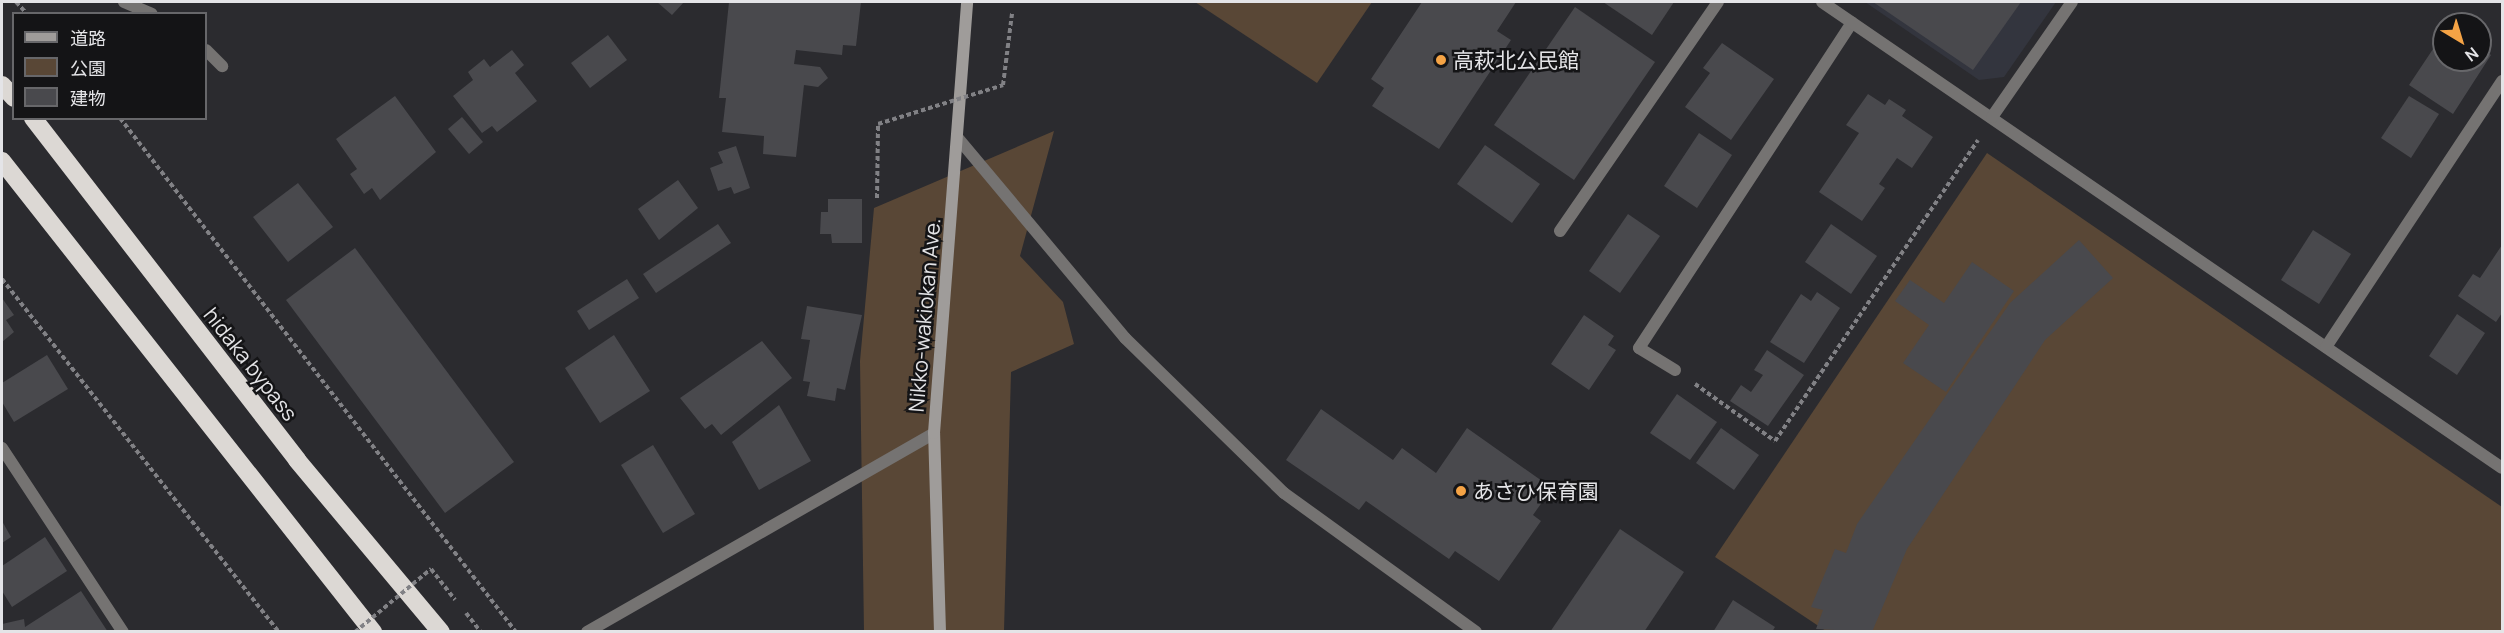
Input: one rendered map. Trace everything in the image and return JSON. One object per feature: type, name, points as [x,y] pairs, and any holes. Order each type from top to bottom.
[{"type":"highway","name":"hidaka bypass","points":[[35,120],[297,460],[441,632]]},
{"type":"highway","points":[[2,161],[372,632]]},
{"type":"street","points":[[124,2],[147,12]]},
{"type":"street","name":"Nikko-wakiokan Ave.","points":[[940,632],[934,433],[967,2]]},
{"type":"street","points":[[1560,231],[1718,2]]},
{"type":"street","points":[[1822,2],[2502,468]]},
{"type":"street","points":[[1992,117],[2072,2]]},
{"type":"street","points":[[1675,370],[1639,348],[1852,22]]},
{"type":"street","points":[[207,51],[222,66]]},
{"type":"street","points":[[2326,347],[2502,81]]},
{"type":"street","points":[[957,137],[1125,338],[1284,493],[1476,632]]},
{"type":"street","points":[[587,632],[934,433]]},
{"type":"street","points":[[2,448],[123,632]]},
{"type":"path","points":[[877,198],[878,124],[1003,85],[1012,14]]},
{"type":"path","points":[[122,120],[516,632]]},
{"type":"path","points":[[1675,370],[1775,441],[1980,137]]},
{"type":"path","points":[[2,279],[279,632]]},
{"type":"path","points":[[355,632],[431,569]]},
{"type":"shaded area","points":[[1865,2],[2056,2],[2004,77],[1979,80]]},
{"type":"green space","points":[[1195,2],[1372,2],[1317,83]]},
{"type":"green space","points":[[1054,131],[1020,256],[1063,302],[1074,344],[1011,372],[1004,631],[864,632],[860,361],[874,208]]},
{"type":"green space","points":[[1987,153],[2502,507],[2502,631],[1826,631],[1715,557]]},
{"type":"building","points":[[657,2],[684,2],[672,15]]},
{"type":"building","points":[[729,2],[861,2],[856,46],[843,45],[842,55],[796,50],[794,64],[820,67],[828,78],[818,87],[804,85],[796,157],[763,154],[764,136],[722,132],[726,98],[719,98]]},
{"type":"building","name":"高萩北公民館","points":[[1422,2],[1516,2],[1497,31],[1511,40],[1439,149],[1372,106],[1384,88],[1371,79]]},
{"type":"building","points":[[1603,2],[1674,2],[1652,35]]},
{"type":"building","points":[[1873,2],[2021,2],[1973,70]]},
{"type":"building","points":[[1575,7],[1655,62],[1574,180],[1494,125]]},
{"type":"building","points":[[608,35],[627,60],[590,88],[571,63]]},
{"type":"building","points":[[1722,43],[1774,79],[1731,140],[1685,107],[1710,73],[1703,68]]},
{"type":"building","points":[[512,50],[524,65],[515,73],[537,101],[497,132],[492,126],[482,133],[453,96],[473,80],[468,72],[484,59],[490,67]]},
{"type":"building","points":[[2432,50],[2432,72],[2480,72],[2453,114],[2409,85]]},
{"type":"building","points":[[1868,94],[1885,105],[1889,99],[1906,110],[1902,116],[1933,137],[1912,168],[1897,158],[1879,184],[1885,188],[1862,221],[1819,192],[1859,133],[1846,125]]},
{"type":"building","points":[[395,96],[436,152],[380,200],[372,188],[364,194],[350,174],[357,169],[336,139]]},
{"type":"building","points":[[2409,96],[2439,114],[2411,158],[2381,138]]},
{"type":"building","points":[[462,117],[483,142],[469,154],[448,129]]},
{"type":"building","points":[[1699,133],[1732,155],[1697,208],[1664,186]]},
{"type":"building","points":[[1485,145],[1540,184],[1512,223],[1457,184]]},
{"type":"building","points":[[736,146],[750,188],[734,194],[731,187],[718,191],[710,168],[723,163],[718,152]]},
{"type":"building","points":[[678,180],[698,208],[659,240],[638,209]]},
{"type":"building","points":[[298,183],[333,227],[288,262],[253,217]]},
{"type":"building","points":[[828,199],[862,199],[862,243],[832,243],[831,234],[820,234],[821,212],[828,212]]},
{"type":"building","points":[[1628,214],[1660,236],[1620,293],[1589,271]]},
{"type":"building","points":[[718,224],[731,243],[656,293],[643,274]]},
{"type":"building","points":[[1831,224],[1877,256],[1851,294],[1805,262]]},
{"type":"building","points":[[2313,230],[2351,254],[2319,304],[2281,280]]},
{"type":"building","points":[[2079,240],[2113,278],[2045,340],[1907,549],[1872,632],[1816,629],[1823,610],[1811,607],[1835,549],[1846,553],[1857,524],[2010,303]]},
{"type":"building","points":[[2502,245],[2502,313],[2496,322],[2458,296],[2473,274],[2480,278]]},
{"type":"building","points":[[355,248],[514,462],[445,513],[286,300]]},
{"type":"building","points":[[1972,262],[2014,291],[1946,392],[1903,363],[1929,325],[1895,301],[1910,280],[1944,303]]},
{"type":"building","points":[[627,279],[639,298],[589,330],[577,311]]},
{"type":"building","points":[[1817,292],[1840,308],[1804,363],[1770,342],[1801,294],[1811,301]]},
{"type":"building","points":[[2,298],[14,315],[6,320],[14,332],[2,342]]},
{"type":"building","points":[[807,306],[862,315],[845,390],[837,388],[835,401],[807,396],[810,382],[803,381],[810,340],[801,339]]},
{"type":"building","points":[[2457,314],[2485,333],[2457,375],[2429,356]]},
{"type":"building","points":[[1584,315],[1614,336],[1608,345],[1616,350],[1589,390],[1551,364]]},
{"type":"building","points":[[614,335],[650,391],[600,423],[565,368]]},
{"type":"building","points":[[762,341],[792,378],[721,435],[712,424],[705,429],[680,398]]},
{"type":"building","points":[[1767,350],[1804,375],[1768,426],[1730,401],[1741,385],[1751,392],[1763,375],[1754,370]]},
{"type":"building","points":[[47,355],[68,389],[14,422],[2,402],[2,383]]},
{"type":"building","points":[[1677,394],[1717,422],[1690,460],[1650,433]]},
{"type":"building","points":[[779,405],[811,461],[759,490],[732,442]]},
{"type":"building","points":[[1321,409],[1393,460],[1402,448],[1436,473],[1467,428],[1552,488],[1533,515],[1541,521],[1499,581],[1455,551],[1449,559],[1366,501],[1359,510],[1286,460]]},
{"type":"building","points":[[1721,428],[1759,455],[1734,490],[1696,463]]},
{"type":"building","points":[[653,445],[695,514],[663,533],[621,465]]},
{"type":"building","points":[[2,521],[11,537],[2,543]]},
{"type":"building","points":[[1620,529],[1684,572],[1644,632],[1550,632]]},
{"type":"building","points":[[45,537],[67,571],[12,607],[2,591],[2,566]]},
{"type":"building","points":[[81,591],[108,632],[2,632],[2,624],[24,619],[25,627]]},
{"type":"building","points":[[1733,600],[1775,627],[1772,632],[1713,632]]},
{"type":"place","name":"高萩北公民館","points":[[1441,60]]},
{"type":"place","name":"あさひ保育園","points":[[1461,491]]}]
